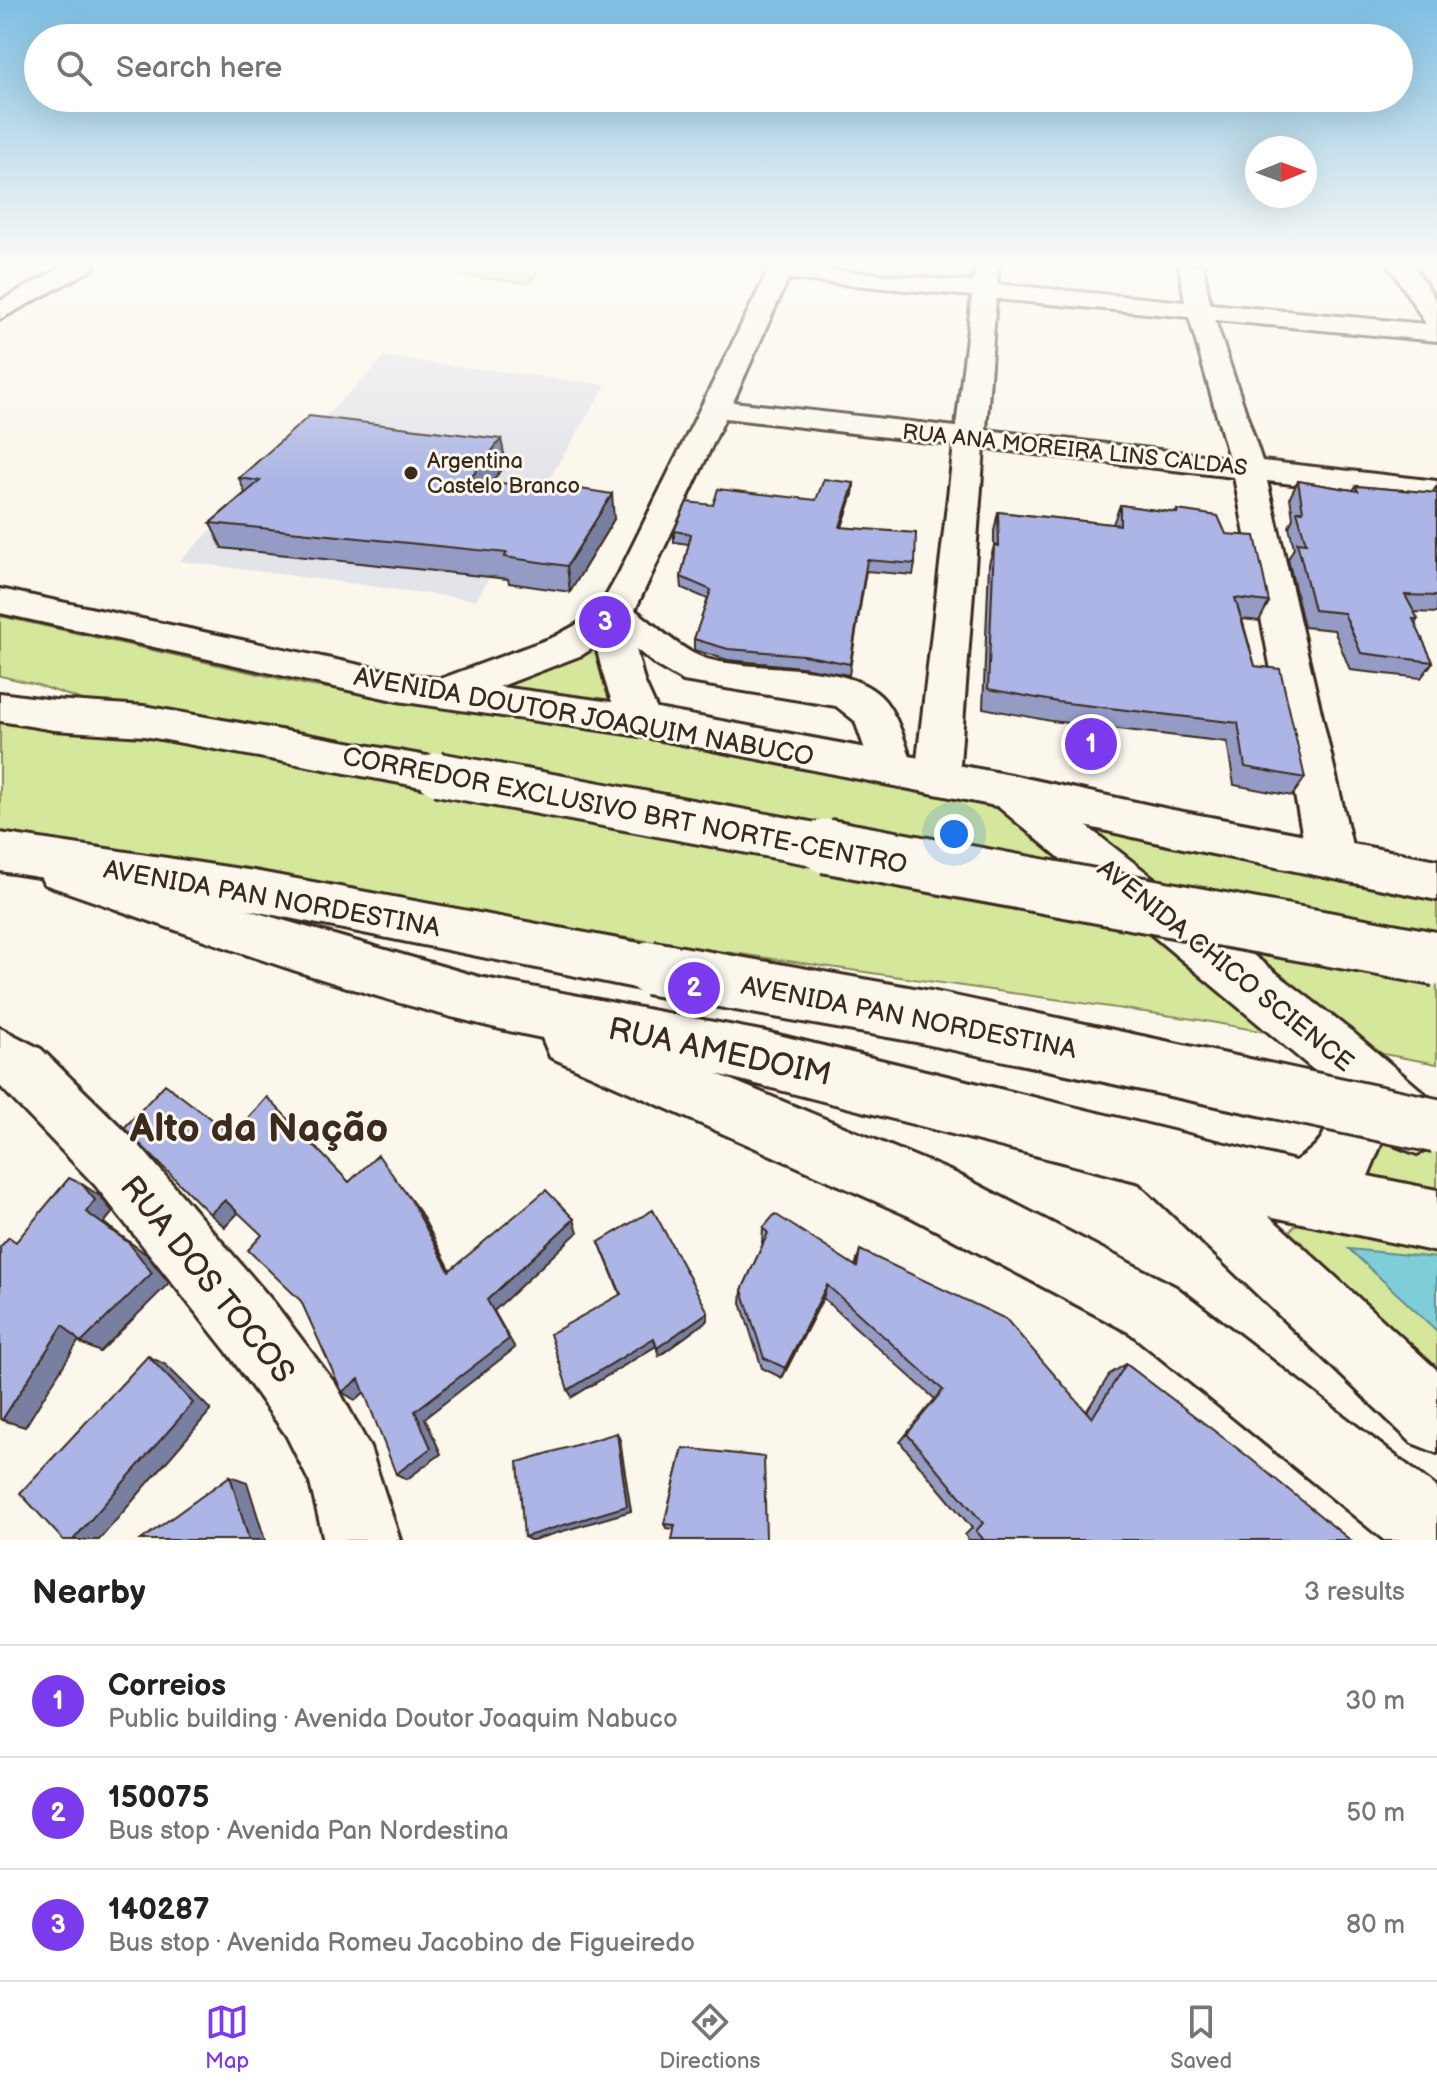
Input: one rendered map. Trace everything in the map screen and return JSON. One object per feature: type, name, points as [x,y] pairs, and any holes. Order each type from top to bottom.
[{"type":"main road","points":[[446,692],[568,646],[613,618],[748,337]]},
{"type":"main road","points":[[937,777],[979,337]]},
{"type":"main road","points":[[1208,337],[1248,468],[1331,858],[1437,880]]},
{"type":"main road","name":"RUA ANA MOREIRA LINS CALDAS","points":[[713,408],[1437,491]]},
{"type":"main road","name":"AVENIDA DOUTOR JOAQUIM NABUCO","points":[[0,601],[398,687],[641,721],[937,777],[1168,827],[1331,858]]},
{"type":"main road","points":[[613,618],[624,681],[641,721]]},
{"type":"main road","points":[[613,618],[697,671],[855,695],[872,710],[892,769]]},
{"type":"main road","points":[[0,677],[57,689],[144,721]]},
{"type":"main road","points":[[0,707],[54,715],[144,721]]},
{"type":"main road","name":"CORREDOR EXCLUSIVO BRT NORTE-CENTRO","points":[[144,721],[1437,959]]},
{"type":"main road","name":"AVENIDA CHICO SCIENCE","points":[[1011,792],[1335,1052],[1437,1142]]},
{"type":"main road","name":"AVENIDA PAN NORDESTINA","points":[[5,853],[254,891],[650,968],[926,1017],[1437,1126]]},
{"type":"main road","name":"RUA AMEDOIM","points":[[5,853],[241,930],[479,1001],[766,1058],[1300,1193],[1437,1221]]},
{"type":"main road","points":[[479,1001],[933,1195],[1153,1310],[1437,1535]]},
{"type":"main road","points":[[1300,1193],[1333,1171],[1350,1146],[1360,1118],[1357,1095],[1335,1052]]},
{"type":"main road","name":"RUA DOS TOCOS","points":[[7,1071],[116,1164],[251,1328],[311,1410],[344,1474],[362,1540]]},
{"type":"main road","points":[[1151,1154],[1197,1191],[1437,1418]]},
{"type":"shaded area","name":"Argentina Castelo Branco","points":[[385,357],[606,385],[476,600],[180,561]]},
{"type":"green space","points":[[0,616],[312,686],[444,704],[827,771],[1437,892],[1437,948],[144,721],[35,684],[0,676]]},
{"type":"green space","points":[[605,633],[633,715],[446,692]]},
{"type":"green space","points":[[0,712],[138,730],[1437,973],[1437,1064],[1200,1020],[495,919],[259,870],[0,838]]},
{"type":"green space","points":[[1360,1118],[1437,1143],[1437,1216],[1333,1171]]},
{"type":"green space","points":[[1312,1210],[1437,1238],[1437,1398],[1274,1245]]},
{"type":"water","points":[[1349,1249],[1437,1258],[1437,1331]]},
{"type":"building","points":[[309,416],[501,439],[470,479],[612,494],[567,566],[504,557],[507,553],[210,523],[260,481],[239,478]]},
{"type":"building","points":[[824,479],[854,483],[840,527],[916,533],[915,564],[867,560],[850,664],[803,655],[728,649],[694,639],[711,590],[681,577],[691,534],[674,531],[687,502],[713,505],[718,489],[816,500]]},
{"type":"building","points":[[1298,481],[1358,491],[1356,486],[1437,493],[1437,596],[1405,595],[1418,619],[1413,619],[1433,662],[1361,653],[1344,613],[1314,610],[1297,542],[1306,543],[1297,511],[1303,511]]},
{"type":"building","points":[[1120,505],[1218,516],[1226,534],[1255,536],[1269,602],[1235,598],[1255,666],[1280,669],[1305,778],[1245,767],[1238,723],[1058,702],[988,689],[994,545],[999,546],[998,512],[1120,525]]},
{"type":"building","points":[[165,1084],[233,1136],[267,1097],[349,1182],[378,1155],[411,1200],[449,1271],[546,1190],[574,1219],[487,1300],[509,1339],[415,1411],[431,1448],[396,1474],[359,1379],[342,1392],[301,1301],[248,1250],[262,1235],[225,1200],[210,1214],[124,1128]]},
{"type":"building","points":[[69,1178],[82,1184],[95,1200],[86,1212],[129,1243],[152,1273],[81,1343],[63,1325],[2,1420],[0,1247],[9,1237],[16,1242]]},
{"type":"building","points":[[653,1210],[708,1312],[657,1348],[654,1338],[568,1390],[550,1334],[621,1294],[599,1242]]},
{"type":"building","points":[[775,1214],[857,1267],[860,1250],[1006,1319],[1092,1418],[1126,1364],[1246,1455],[1350,1540],[984,1540],[976,1531],[983,1523],[907,1434],[943,1390],[827,1285],[785,1368],[764,1358],[742,1290],[768,1233],[763,1228]]},
{"type":"building","points":[[148,1356],[193,1403],[73,1540],[63,1540],[20,1493]]},
{"type":"building","points":[[617,1433],[627,1506],[524,1537],[518,1462]]},
{"type":"building","points":[[683,1448],[764,1457],[766,1540],[672,1540],[675,1525],[664,1524]]},
{"type":"building","points":[[230,1476],[249,1540],[141,1540]]},
{"type":"place","name":"Argentina Castelo Branco","points":[[411,473]]},
{"type":"place","name":"140287","points":[[605,622]]},
{"type":"place","name":"Correios","points":[[1091,744]]},
{"type":"place","name":"150075","points":[[694,988]]},
{"type":"district","name":"Alto da Nação","points":[[259,1127]]}]
